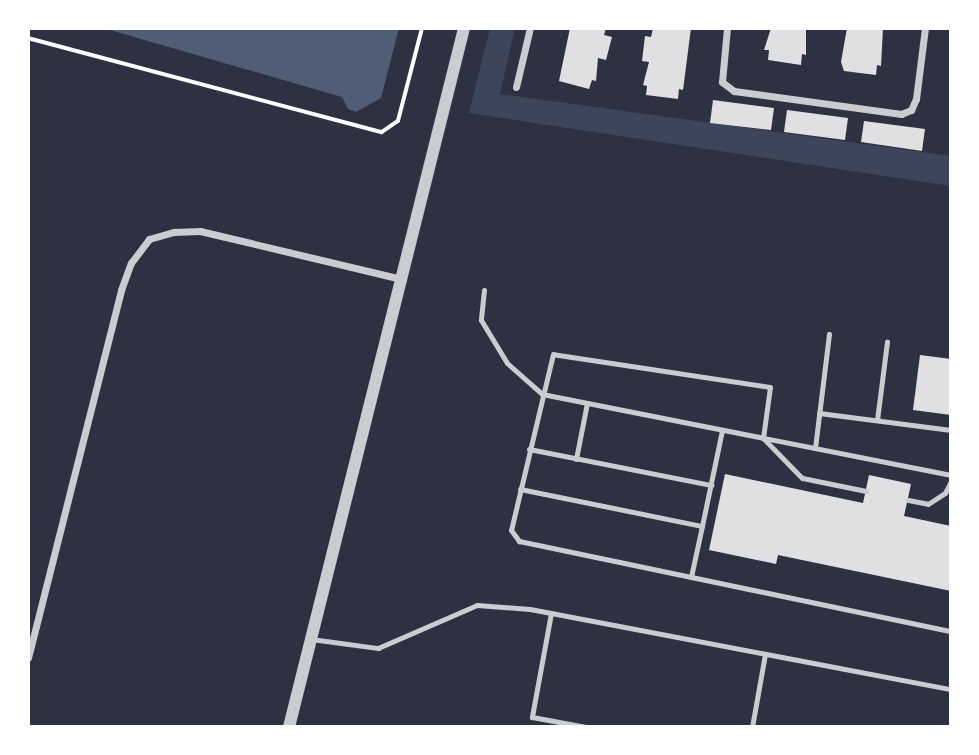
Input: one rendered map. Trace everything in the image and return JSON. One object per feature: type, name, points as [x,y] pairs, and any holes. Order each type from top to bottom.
[{"type":"street","points":[[289,727],[464,28]]},
{"type":"street","points":[[516,87],[530,28]]},
{"type":"street","points":[[727,28],[722,82],[734,91],[901,114],[911,110],[916,99],[925,28]]},
{"type":"street","points":[[28,658],[121,290],[131,263],[149,239],[200,232],[401,279]]},
{"type":"lane","points":[[484,290],[481,320],[507,363],[542,394],[951,475]]},
{"type":"lane","points":[[815,448],[829,334]]},
{"type":"lane","points":[[877,420],[887,342]]},
{"type":"lane","points":[[763,438],[770,387],[552,354],[511,530],[519,541],[951,631]]},
{"type":"lane","points":[[576,459],[587,403]]},
{"type":"lane","points":[[819,413],[951,430]]},
{"type":"lane","points":[[691,577],[722,430]]},
{"type":"lane","points":[[763,438],[802,478],[866,491]]},
{"type":"lane","points":[[529,449],[711,485]]},
{"type":"lane","points":[[908,500],[928,504],[945,493],[951,481]]},
{"type":"lane","points":[[520,489],[702,526]]},
{"type":"lane","points":[[311,639],[378,648],[477,605],[551,613],[951,689]]},
{"type":"lane","points":[[530,727],[551,613]]},
{"type":"lane","points":[[752,727],[765,653]]},
{"type":"lane","points":[[532,717],[586,727]]},
{"type":"path","points":[[28,38],[382,132],[398,121],[422,28]]},
{"type":"shaded area","points":[[103,28],[399,28],[381,98],[356,112],[348,109],[342,97]]},
{"type":"shaded area","points":[[490,28],[515,28],[500,94],[951,156],[951,186],[469,113]]},
{"type":"building","points":[[570,28],[606,28],[604,35],[612,37],[606,60],[598,58],[596,81],[592,80],[589,89],[559,81]]},
{"type":"building","points":[[653,28],[691,28],[683,90],[679,89],[678,99],[646,95],[647,86],[643,85],[649,62],[642,61],[645,36],[651,37]]},
{"type":"building","points":[[771,28],[806,28],[806,55],[802,54],[801,65],[768,60],[769,50],[764,50]]},
{"type":"building","points":[[847,28],[883,28],[881,66],[877,65],[876,75],[844,71],[841,62]]},
{"type":"building","points":[[713,100],[774,108],[771,130],[710,123]]},
{"type":"building","points":[[787,110],[848,118],[845,140],[784,132]]},
{"type":"building","points":[[864,121],[925,129],[922,151],[861,142]]},
{"type":"building","points":[[920,355],[951,359],[951,415],[913,410]]},
{"type":"building","points":[[725,474],[863,503],[869,475],[911,484],[904,516],[951,526],[951,591],[778,555],[776,564],[709,550]]}]
